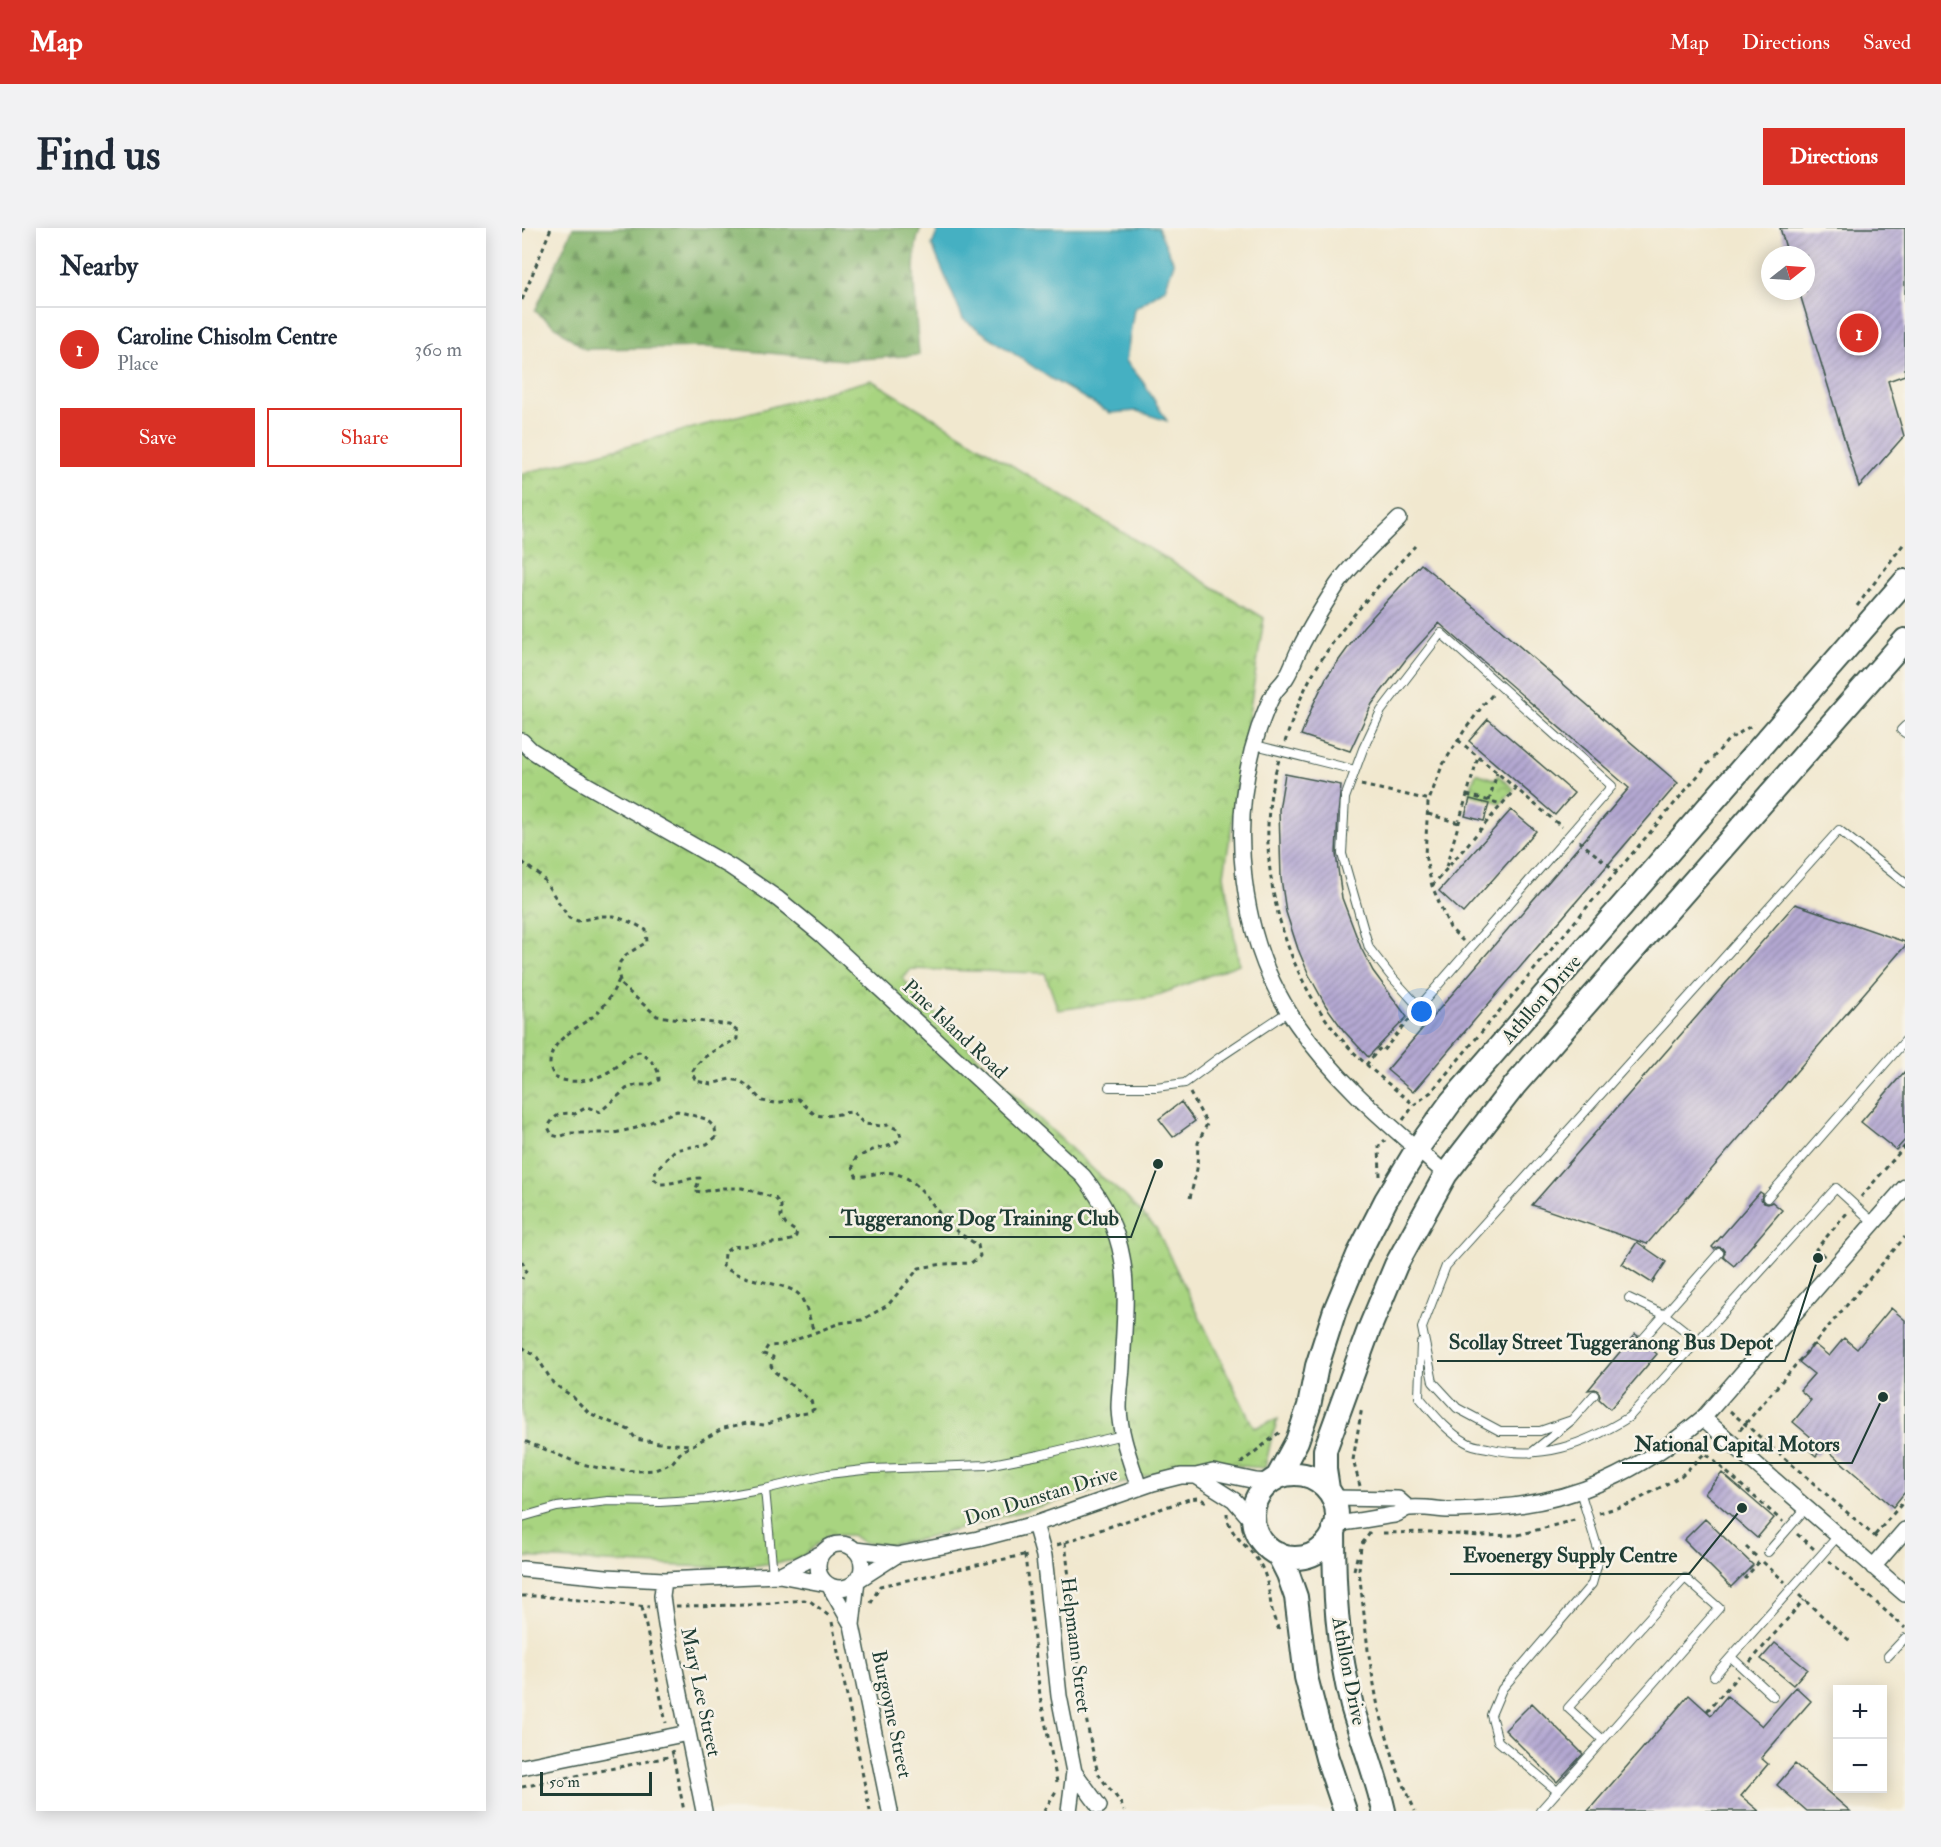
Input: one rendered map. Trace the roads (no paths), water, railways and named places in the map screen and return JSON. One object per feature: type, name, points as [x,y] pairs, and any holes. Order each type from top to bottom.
[{"type":"main road","name":"Athllon Drive","points":[[1274,1480],[1298,1441],[1309,1406],[1317,1366],[1335,1310],[1358,1254],[1386,1200],[1417,1149],[1451,1102],[1905,580]]},
{"type":"main road","name":"Athllon Drive","points":[[1330,1494],[1325,1469],[1325,1450],[1364,1343],[1396,1265],[1446,1174],[1515,1085],[1905,640]]},
{"type":"main road","points":[[1286,1475],[1304,1475],[1313,1478],[1330,1494],[1337,1516],[1335,1526],[1326,1544],[1309,1555],[1299,1557],[1278,1554],[1262,1542],[1254,1523],[1255,1503],[1259,1493],[1274,1480],[1286,1475]]},
{"type":"main road","name":"Athllon Drive","points":[[1335,1526],[1335,1599],[1343,1661],[1352,1705],[1384,1811]]},
{"type":"main road","name":"Athllon Drive","points":[[1278,1554],[1296,1597],[1306,1677],[1327,1758],[1345,1811]]},
{"type":"street","points":[[1399,519],[1354,564],[1338,585],[1299,650],[1287,677],[1274,693],[1259,729],[1246,779],[1241,834],[1245,888],[1254,929],[1269,972],[1289,1011],[1324,1060],[1363,1103],[1446,1174]]},
{"type":"street","name":"Pine Island Road","points":[[522,741],[531,750],[573,777],[731,867],[778,899],[822,935],[1083,1176],[1111,1219],[1122,1250],[1126,1301],[1119,1408],[1123,1436],[1139,1488]]},
{"type":"street","points":[[1335,1526],[1398,1514],[1407,1508],[1491,1509],[1536,1503],[1616,1478],[1650,1459],[1703,1418],[1905,1187]]},
{"type":"street","points":[[1703,1418],[1905,1594]]},
{"type":"street","name":"Don Dunstan Drive","points":[[855,1550],[897,1555],[978,1539],[1035,1524],[1181,1476],[1196,1476],[1213,1472],[1256,1481],[1274,1480]]},
{"type":"street","points":[[1196,1476],[1231,1498],[1254,1523]]},
{"type":"street","points":[[1330,1494],[1398,1499],[1407,1508]]},
{"type":"street","name":"Helpmann Street","points":[[1035,1524],[1044,1556],[1059,1696],[1074,1772],[1070,1811]]},
{"type":"street","points":[[1873,1567],[1905,1530]]},
{"type":"street","points":[[776,1575],[822,1553],[831,1545],[844,1544],[859,1555],[862,1568],[857,1580],[847,1587],[834,1588],[828,1585],[822,1580],[818,1567],[822,1553]]},
{"type":"street","name":"Don Dunstan Drive","points":[[857,1580],[897,1555]]},
{"type":"street","points":[[522,1569],[664,1580],[776,1575],[828,1585]]},
{"type":"street","name":"Mary Lee Street","points":[[664,1580],[663,1607],[704,1811]]},
{"type":"street","name":"Burgoyne Street","points":[[857,1580],[852,1624],[890,1811]]},
{"type":"street","name":"Burgoyne Street","points":[[828,1585],[852,1624]]},
{"type":"street","points":[[522,1767],[688,1733]]},
{"type":"street","name":"Helpmann Street","points":[[1074,1772],[1103,1808]]},
{"type":"street","points":[[1070,1811],[1088,1803],[1103,1808]]},
{"type":"lane","points":[[1441,633],[1612,786],[1419,1007],[1389,975],[1369,948],[1342,854],[1345,798],[1355,770],[1381,711],[1441,633]]},
{"type":"lane","points":[[1905,726],[1901,730],[1905,733]]},
{"type":"lane","points":[[1255,745],[1355,770]]},
{"type":"lane","points":[[1874,1223],[1836,1188],[1629,1417],[1611,1429],[1575,1445],[1530,1454],[1468,1444],[1446,1428],[1419,1397],[1422,1330],[1446,1266],[1839,830],[1905,883]]},
{"type":"lane","points":[[1109,1088],[1156,1087],[1185,1083],[1289,1011]]},
{"type":"lane","points":[[1767,1198],[1905,1041]]},
{"type":"lane","points":[[1642,1340],[1719,1253]]},
{"type":"lane","points":[[1629,1298],[1665,1315],[1698,1341]]},
{"type":"lane","points":[[1422,1330],[1433,1382],[1457,1408],[1500,1431],[1540,1431],[1572,1420]]},
{"type":"lane","points":[[1530,1454],[1572,1420],[1594,1395]]},
{"type":"lane","points":[[522,1517],[557,1507],[608,1501],[660,1502],[708,1499],[765,1489],[828,1474],[872,1469],[987,1465],[1123,1436]]},
{"type":"lane","points":[[765,1489],[776,1575]]},
{"type":"lane","points":[[1557,1791],[1498,1741],[1491,1715],[1502,1689],[1592,1584],[1600,1556],[1580,1491]]},
{"type":"lane","points":[[1768,1552],[1806,1508]]},
{"type":"lane","points":[[1714,1676],[1838,1536]]},
{"type":"lane","points":[[1540,1811],[1557,1791],[1603,1740],[1719,1608],[1685,1578],[1568,1708],[1603,1740]]},
{"type":"lane","points":[[1888,1656],[1905,1638]]},
{"type":"lane","points":[[1731,1657],[1773,1696]]},
{"type":"water","points":[[939,228],[1158,228],[1174,263],[1165,289],[1134,309],[1126,361],[1143,382],[1167,421],[1137,411],[1110,413],[1050,378],[963,319],[932,245]]},
{"type":"place","name":"Caroline Chisolm Centre","points":[[1859,333]]},
{"type":"place","name":"Tuggeranong Dog Training Club","points":[[1158,1164]]},
{"type":"place","name":"Scollay Street Tuggeranong Bus Depot","points":[[1818,1258]]},
{"type":"place","name":"National Capital Motors","points":[[1883,1397]]},
{"type":"place","name":"Evoenergy Supply Centre","points":[[1742,1508]]}]
